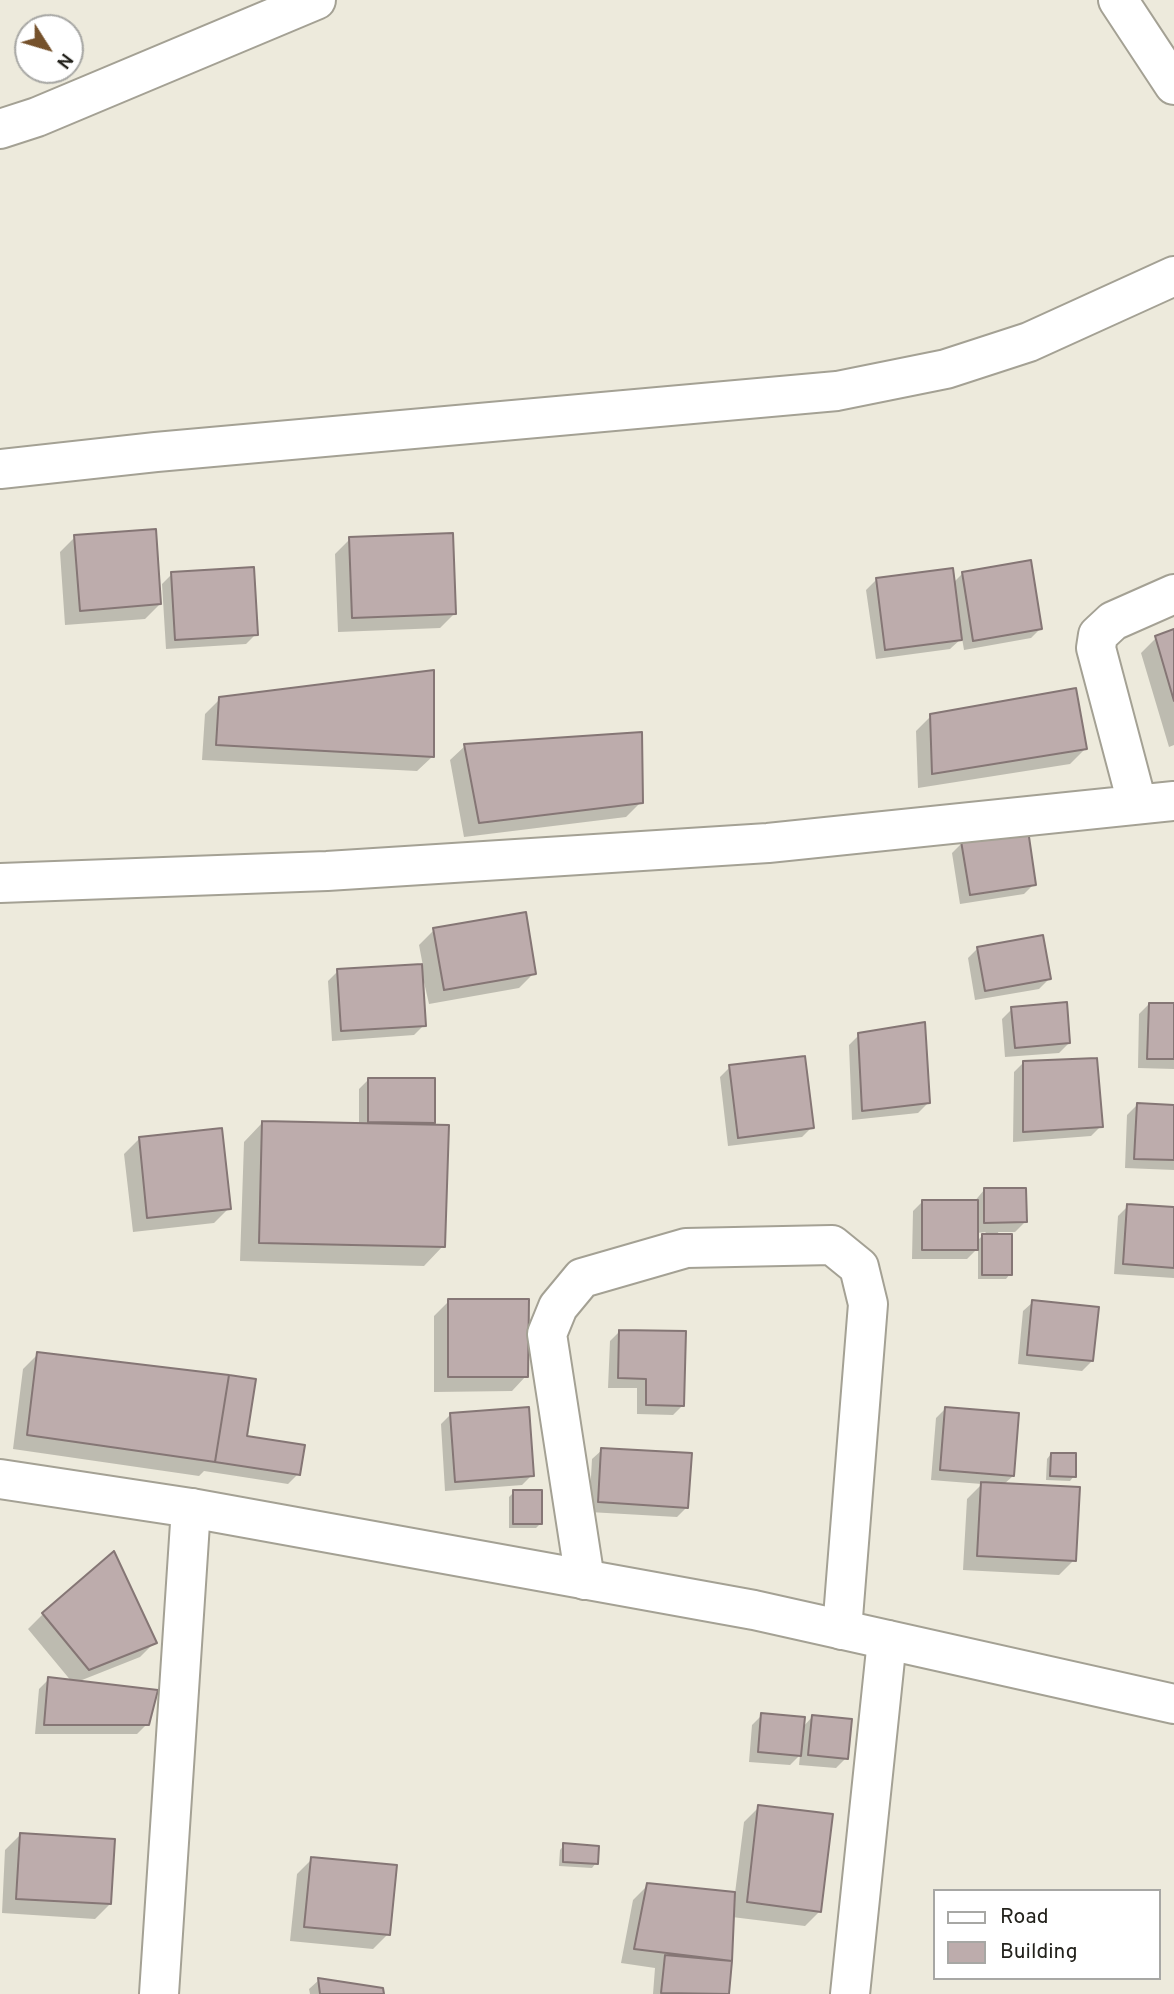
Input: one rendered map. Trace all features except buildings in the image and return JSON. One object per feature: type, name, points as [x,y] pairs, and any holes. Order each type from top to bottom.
[{"type":"street","points":[[0,129],[37,117],[316,0]]},
{"type":"street","points":[[1118,0],[1174,85]]},
{"type":"street","points":[[0,469],[156,452],[836,391],[946,369],[1029,342],[1174,276]]},
{"type":"street","points":[[1137,803],[1096,648],[1098,635],[1114,621],[1174,594]]},
{"type":"street","points":[[0,883],[327,871],[768,843],[1174,801]]},
{"type":"street","points":[[586,1580],[547,1334],[558,1307],[582,1278],[686,1248],[832,1245],[859,1267],[868,1304],[842,1630]]},
{"type":"street","points":[[0,1479],[191,1508],[586,1580],[842,1630],[1174,1704]]},
{"type":"street","points":[[159,1994],[191,1508]]},
{"type":"street","points":[[850,1994],[887,1640]]}]
